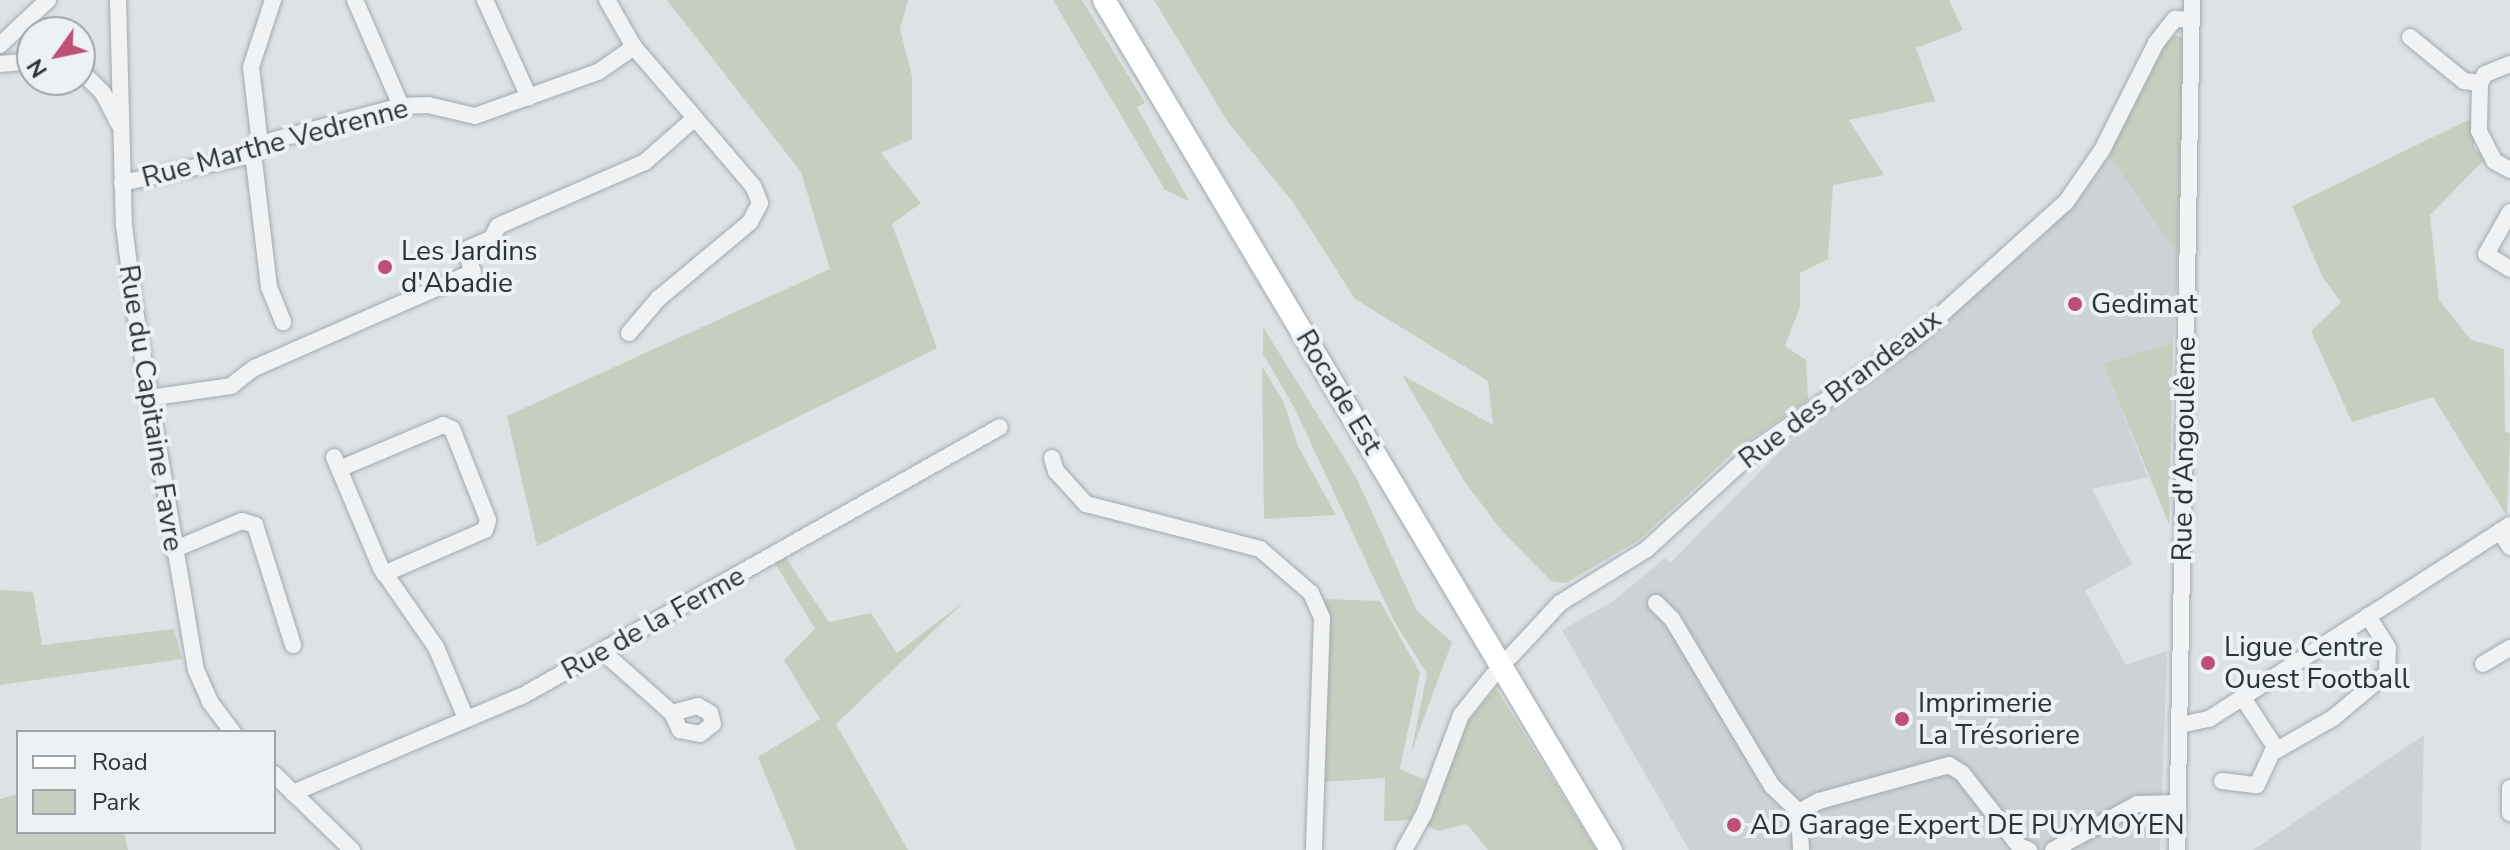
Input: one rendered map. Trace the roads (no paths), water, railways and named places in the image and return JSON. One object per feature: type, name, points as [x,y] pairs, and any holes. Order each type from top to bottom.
[{"type":"main road","name":"Rocade Est","points":[[1104,0],[1575,784],[1611,850]]},
{"type":"main road","name":"Rocade Est","points":[[1575,784],[1619,850]]},
{"type":"street","points":[[0,45],[48,0]]},
{"type":"street","name":"Rue du Capitaine Favre","points":[[112,0],[120,72]]},
{"type":"street","name":"Rue du Capitaine Favre","points":[[118,0],[120,129],[127,256],[149,398],[196,670],[232,730]]},
{"type":"street","points":[[273,0],[251,67],[269,287],[283,322]]},
{"type":"street","points":[[355,0],[401,106]]},
{"type":"street","points":[[485,0],[529,97]]},
{"type":"street","points":[[607,0],[634,47],[753,186],[760,203],[750,222],[658,299],[629,333]]},
{"type":"street","name":"Rue d'Angoulême","points":[[2177,850],[2192,0]]},
{"type":"street","name":"Rue des Brandeaux","points":[[1510,657],[1560,603],[1656,542],[1756,449],[1904,346],[2066,202],[2102,150],[2156,43],[2175,19],[2192,20]]},
{"type":"street","points":[[2410,37],[2464,81],[2480,83]]},
{"type":"street","name":"Rue Marthe Vedrenne","points":[[122,183],[401,106],[428,105],[475,116],[598,72],[634,47]]},
{"type":"street","points":[[2510,64],[2485,74],[2480,83],[2479,131],[2494,161],[2510,170]]},
{"type":"street","points":[[96,86],[103,93],[120,129]]},
{"type":"street","points":[[149,398],[231,386],[254,368],[473,272],[465,250],[492,238],[498,226],[645,162],[695,118]]},
{"type":"street","points":[[2510,212],[2486,254],[2510,269]]},
{"type":"street","points":[[384,574],[485,530],[488,520],[452,429],[443,425],[337,463],[384,574],[436,647],[465,716]]},
{"type":"street","name":"Rue de la Ferme","points":[[293,793],[465,716],[522,696],[1000,427]]},
{"type":"street","points":[[1052,458],[1056,471],[1086,504],[1260,549],[1311,593],[1322,618],[1314,850]]},
{"type":"street","points":[[173,550],[242,521],[255,525],[293,645]]},
{"type":"street","points":[[2180,725],[2209,719],[2505,528],[2510,547]]},
{"type":"street","points":[[1656,603],[1672,619],[1772,786],[1799,812],[1801,850]]},
{"type":"street","points":[[2274,748],[2284,748],[2333,718],[2349,700],[2384,677],[2390,652],[2368,616]]},
{"type":"street","points":[[2483,664],[2510,648]]},
{"type":"street","points":[[603,652],[672,713]]},
{"type":"street","points":[[1404,850],[1424,814],[1461,715],[1493,675]]},
{"type":"street","points":[[2243,698],[2274,748]]},
{"type":"street","points":[[2222,781],[2257,785],[2274,748]]},
{"type":"street","points":[[1799,812],[1819,801],[1949,765],[1962,773],[2019,846],[2029,850]]},
{"type":"street","points":[[276,776],[352,850]]},
{"type":"street","points":[[2510,788],[2510,813]]},
{"type":"street","points":[[2053,850],[2137,804],[2178,803]]},
{"type":"place","name":"Les Jardins d'Abadie","points":[[385,267]]},
{"type":"place","name":"Gedimat","points":[[2075,304]]},
{"type":"place","name":"Ligue Centre Ouest Football","points":[[2208,663]]},
{"type":"place","name":"Imprimerie La Trésoriere","points":[[1902,719]]},
{"type":"place","name":"AD Garage Expert DE PUYMOYEN","points":[[1734,825]]}]
